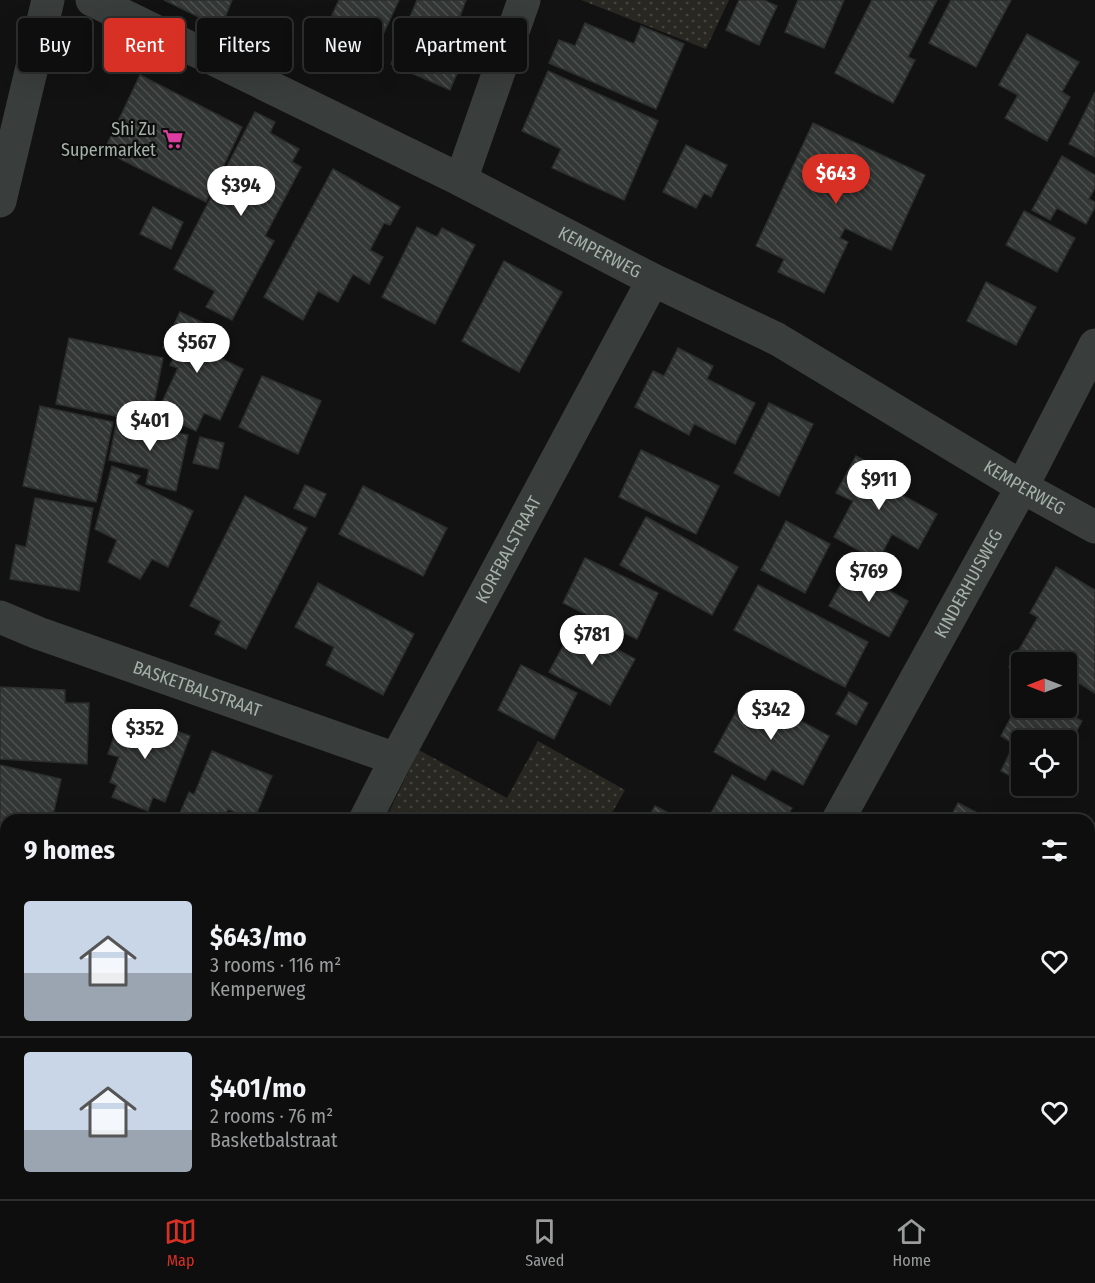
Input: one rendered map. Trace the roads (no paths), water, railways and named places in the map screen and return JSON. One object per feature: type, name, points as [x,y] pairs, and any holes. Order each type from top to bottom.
[{"type":"street","points":[[0,201],[48,0]]},
{"type":"street","name":"KEMPERWEG","points":[[92,0],[461,180],[653,280],[777,339],[1022,487],[1095,527]]},
{"type":"street","points":[[461,180],[524,0]]},
{"type":"street","name":"KORFBALSTRAAT","points":[[368,814],[653,280]]},
{"type":"street","name":"KINDERHUISWEG","points":[[841,814],[1022,487],[1095,345]]},
{"type":"street","name":"BASKETBALSTRAAT","points":[[0,617],[39,633],[396,759]]},
{"type":"place","name":"Shi Zu Supermarket","points":[[173,139]]}]
